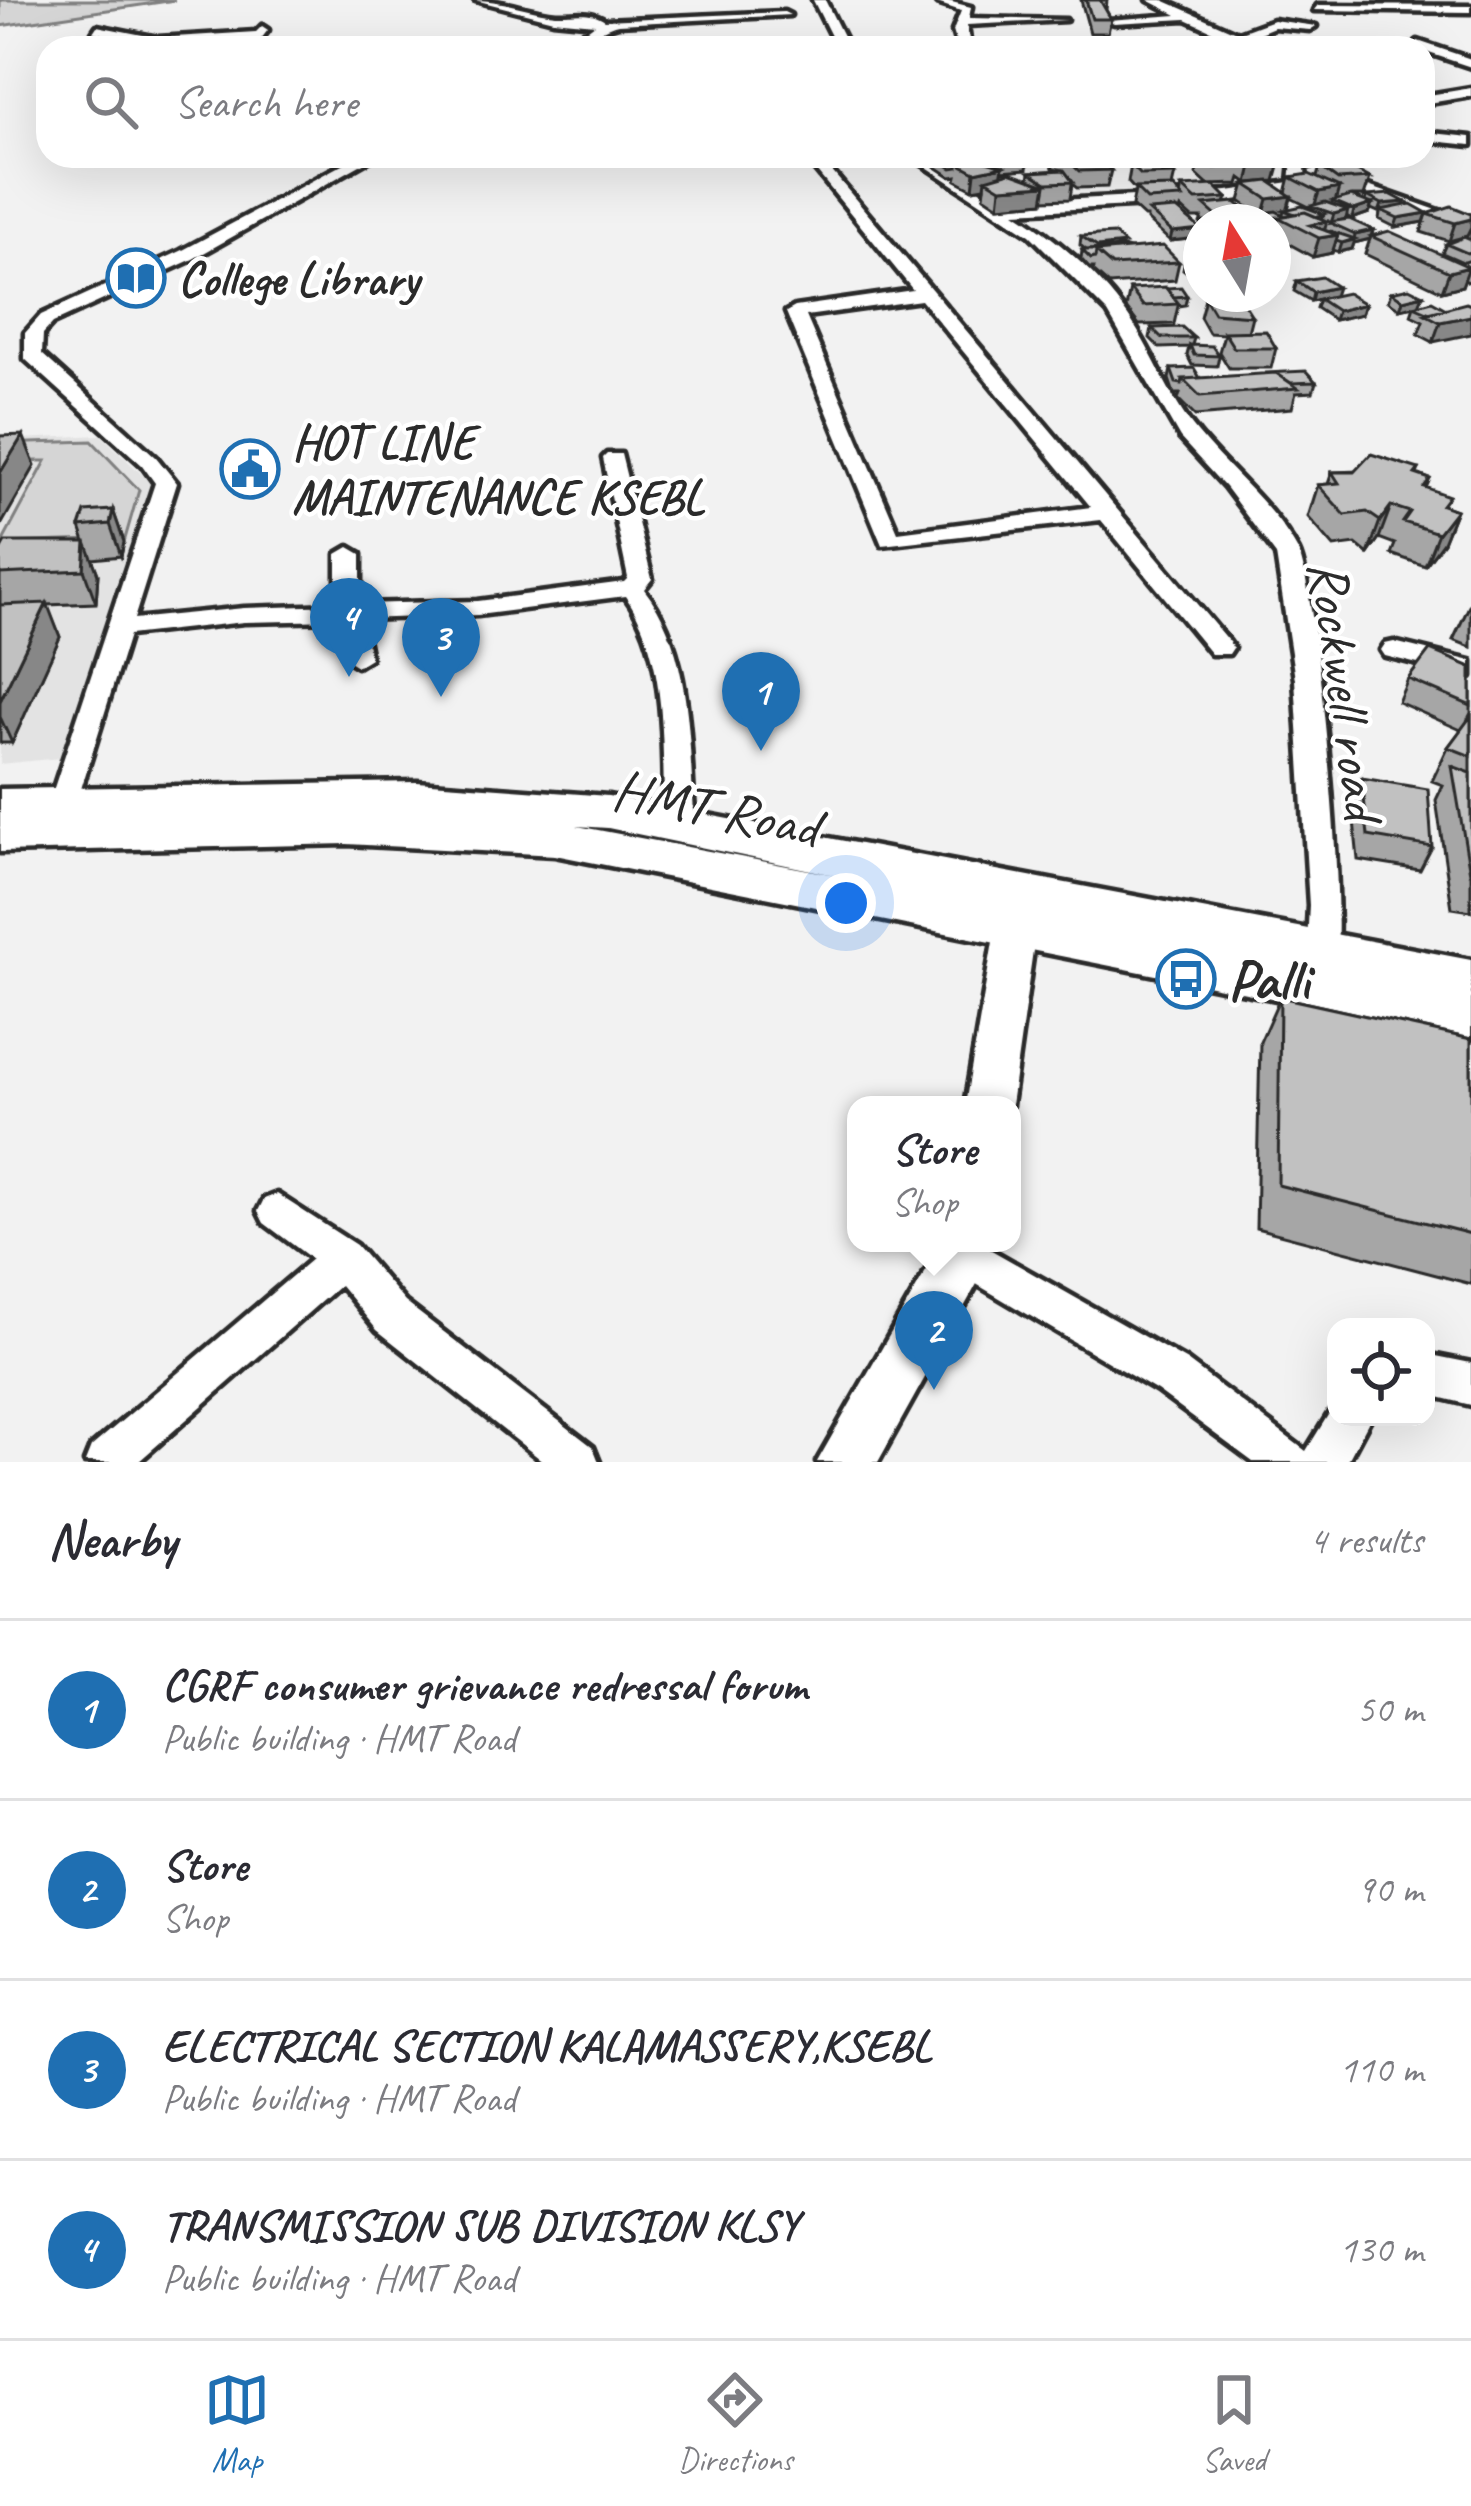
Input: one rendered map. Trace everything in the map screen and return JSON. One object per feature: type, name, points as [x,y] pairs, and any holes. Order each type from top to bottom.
[{"type":"main road","name":"HMT Road","points":[[0,835],[58,819],[417,798],[528,803],[680,825],[1018,910],[1322,971],[1471,1017]]},
{"type":"main road","name":"HMT Road","points":[[0,805],[58,819],[487,831],[1018,910]]},
{"type":"main road","name":"HMT Road","points":[[1322,971],[1471,980]]},
{"type":"street","points":[[481,0],[553,17],[599,21],[784,15]]},
{"type":"street","points":[[592,0],[599,21]]},
{"type":"street","points":[[818,0],[837,36]]},
{"type":"street","points":[[1154,0],[1224,36]]},
{"type":"street","points":[[944,3],[967,9],[960,36]]},
{"type":"street","points":[[1252,36],[1326,4],[1471,7]]},
{"type":"street","points":[[1114,20],[1185,18]]},
{"type":"street","points":[[964,22],[1060,20]]},
{"type":"street","points":[[582,36],[599,21]]},
{"type":"street","points":[[1281,21],[1310,26]]},
{"type":"street","points":[[256,36],[262,30]]},
{"type":"street","points":[[97,31],[117,36]]},
{"type":"street","points":[[1435,51],[1471,63]]},
{"type":"street","points":[[1435,98],[1471,92]]},
{"type":"street","points":[[1435,137],[1471,141]]},
{"type":"street","points":[[58,819],[166,483],[149,461],[32,355],[34,333],[46,319],[187,255],[347,168]]},
{"type":"street","points":[[821,168],[1220,648]]},
{"type":"street","name":"Rockwell road","points":[[935,168],[1036,232],[1115,310],[1187,434],[1233,482],[1288,554],[1308,679],[1324,905],[1322,971]]},
{"type":"street","points":[[995,208],[1228,196],[1298,185],[1295,168]]},
{"type":"street","points":[[1304,168],[1471,227]]},
{"type":"street","points":[[925,294],[795,312],[890,540],[1108,512]]},
{"type":"street","points":[[116,629],[244,615],[478,608],[631,588],[640,579],[614,458]]},
{"type":"street","points":[[349,554],[349,612],[357,658]]},
{"type":"street","points":[[631,588],[652,613],[662,646],[680,825]]},
{"type":"street","points":[[1394,650],[1471,669]]},
{"type":"street","points":[[989,1096],[1018,910]]},
{"type":"street","points":[[277,1211],[342,1258],[391,1316],[578,1462]]},
{"type":"street","points":[[846,1462],[965,1252]]},
{"type":"street","points":[[969,1252],[1172,1376],[1289,1462]]},
{"type":"street","points":[[106,1462],[342,1258]]},
{"type":"street","points":[[1435,1376],[1471,1384]]},
{"type":"street","points":[[1323,1462],[1344,1426]]},
{"type":"shaded area","points":[[0,0],[175,0],[0,26]]},
{"type":"shaded area","points":[[101,435],[153,485],[60,758],[0,764],[0,440]]},
{"type":"shaded area","points":[[92,441],[139,490],[125,539],[2,543],[46,461],[0,461],[0,444]]},
{"type":"building","points":[[1086,0],[1100,0],[1111,19],[1092,19]]},
{"type":"building","points":[[1134,168],[1168,168],[1175,174],[1141,175]]},
{"type":"building","points":[[1321,168],[1352,168],[1370,178],[1338,180]]},
{"type":"building","points":[[1064,170],[1073,182],[1047,183],[1030,172]]},
{"type":"building","points":[[1010,172],[1046,185],[1001,188],[986,179]]},
{"type":"building","points":[[1309,174],[1339,188],[1319,192],[1290,177]]},
{"type":"building","points":[[1269,181],[1291,196],[1268,199],[1245,184]]},
{"type":"building","points":[[1214,185],[1227,198],[1196,200],[1182,187]]},
{"type":"building","points":[[1174,187],[1183,198],[1147,200],[1135,188]]},
{"type":"building","points":[[1390,194],[1405,202],[1382,204],[1367,196]]},
{"type":"building","points":[[1351,196],[1372,204],[1354,210],[1333,201]]},
{"type":"building","points":[[1325,202],[1348,210],[1334,214],[1311,206]]},
{"type":"building","points":[[1411,204],[1427,213],[1398,218],[1381,210]]},
{"type":"building","points":[[1302,206],[1324,214],[1295,214],[1291,208]]},
{"type":"building","points":[[1451,206],[1471,214],[1471,219],[1455,223],[1427,214]]},
{"type":"building","points":[[1177,209],[1183,214],[1183,231],[1172,232],[1149,211]]},
{"type":"building","points":[[1305,212],[1327,221],[1310,225],[1338,235],[1319,238],[1291,224],[1291,215]]},
{"type":"building","points":[[1349,219],[1373,230],[1355,234],[1329,222]]},
{"type":"building","points":[[1331,231],[1355,239],[1336,241],[1338,235]]},
{"type":"building","points":[[1389,231],[1469,267],[1449,272],[1371,236]]},
{"type":"building","points":[[1114,234],[1125,244],[1097,247],[1081,236]]},
{"type":"building","points":[[1464,237],[1471,240],[1471,252],[1446,244]]},
{"type":"building","points":[[1163,246],[1179,262],[1112,266],[1096,252]]},
{"type":"building","points":[[1126,248],[1096,252],[1091,259],[1082,250]]},
{"type":"building","points":[[1322,277],[1337,287],[1313,292],[1297,281]]},
{"type":"building","points":[[1166,287],[1179,304],[1143,306],[1130,289]]},
{"type":"building","points":[[1181,287],[1183,296],[1173,297],[1166,288]]},
{"type":"building","points":[[1409,288],[1423,295],[1403,300],[1391,292]]},
{"type":"building","points":[[1347,293],[1365,304],[1337,311],[1319,299]]},
{"type":"building","points":[[1432,301],[1446,309],[1430,313],[1414,306]]},
{"type":"building","points":[[1471,305],[1471,316],[1440,322],[1425,314]]},
{"type":"building","points":[[1249,312],[1252,316],[1214,313]]},
{"type":"building","points":[[1182,327],[1194,338],[1162,338],[1152,328]]},
{"type":"building","points":[[1266,331],[1276,348],[1234,348],[1224,332]]},
{"type":"building","points":[[1190,345],[1212,346],[1219,356],[1194,355]]},
{"type":"building","points":[[1194,368],[1200,378],[1176,383],[1171,369]]},
{"type":"building","points":[[1306,371],[1316,382],[1291,383],[1276,373],[1265,373]]},
{"type":"building","points":[[1276,373],[1298,388],[1200,396],[1183,379]]},
{"type":"building","points":[[23,435],[0,473],[0,436]]},
{"type":"building","points":[[1371,454],[1419,469],[1415,474],[1430,479],[1424,487],[1449,496],[1442,505],[1456,510],[1438,533],[1403,522],[1410,512],[1391,506],[1380,521],[1367,512],[1345,515],[1318,485],[1339,483],[1332,472],[1354,472]]},
{"type":"building","points":[[113,510],[110,524],[80,527],[85,512]]},
{"type":"building","points":[[5,542],[86,542],[84,570],[0,574]]},
{"type":"building","points":[[47,603],[0,701],[0,605]]},
{"type":"building","points":[[1430,650],[1471,667],[1471,706],[1408,679]]},
{"type":"building","points":[[1471,716],[1471,756],[1448,747]]},
{"type":"building","points":[[1452,766],[1471,773],[1471,873],[1470,873]]},
{"type":"building","points":[[1362,778],[1428,789],[1432,847],[1368,836]]},
{"type":"building","points":[[1280,997],[1471,1039],[1471,1234],[1278,1185]]},
{"type":"place","name":"College Library","points":[[136,278]]},
{"type":"place","name":"HOT LINE MAINTENANCE KSEBL","points":[[250,469]]},
{"type":"place","name":"TRANSMISSION SUB DIVISION KLSY","points":[[349,677]]},
{"type":"place","name":"ELECTRICAL SECTION KALAMASSERY,KSEBL","points":[[441,697]]},
{"type":"place","name":"CGRF consumer grievance redressal forum","points":[[761,751]]},
{"type":"place","name":"Palli","points":[[1186,979]]},
{"type":"place","name":"Store","points":[[934,1390]]}]
